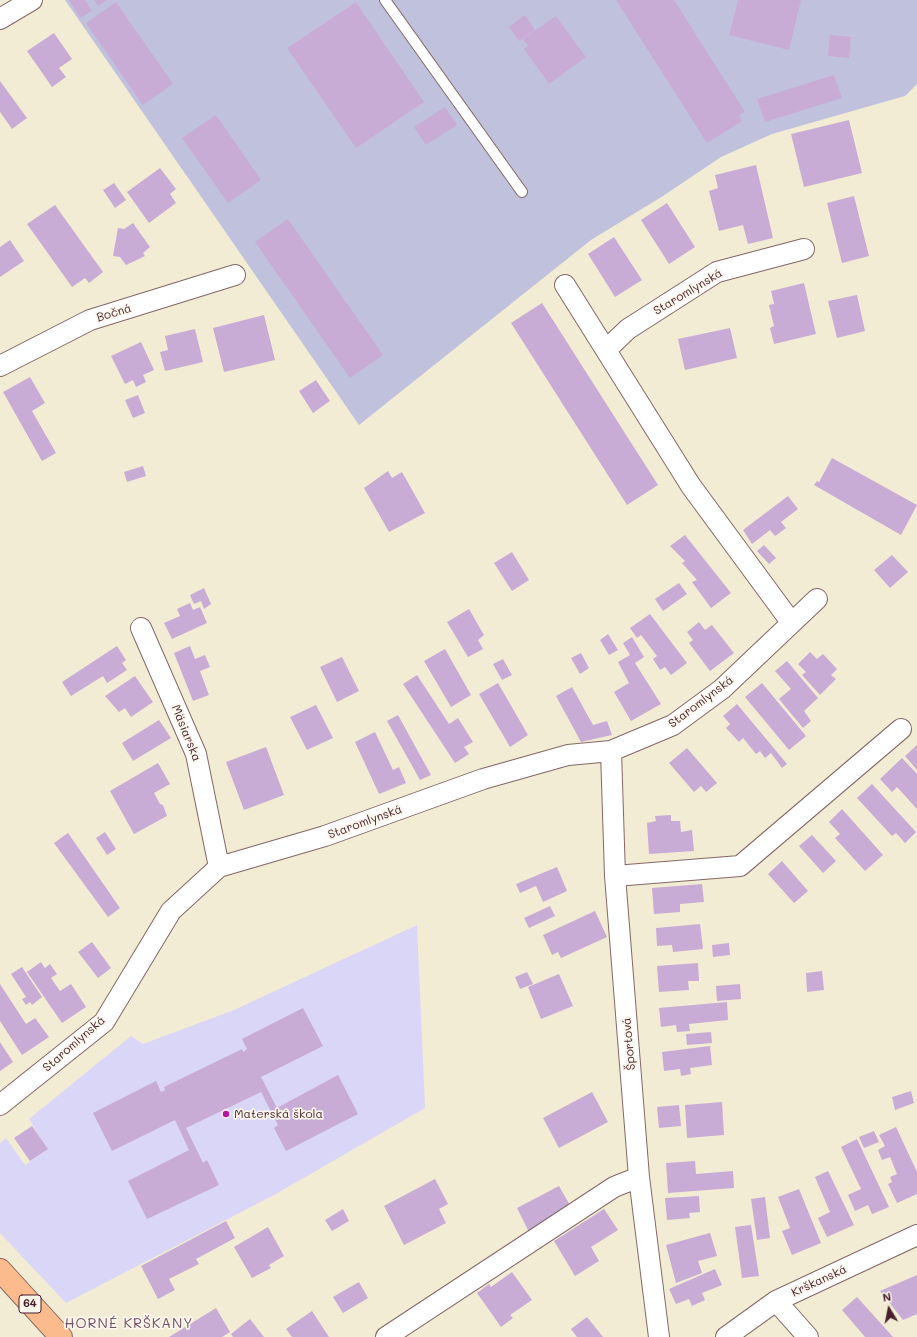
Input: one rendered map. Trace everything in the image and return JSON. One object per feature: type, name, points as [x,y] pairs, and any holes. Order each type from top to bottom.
[{"type":"main road","name":"64","points":[[0,1270],[61,1337]]},
{"type":"street","points":[[0,19],[32,0]]},
{"type":"street","name":"Staromlynská","points":[[606,350],[628,329],[718,272],[804,249]]},
{"type":"street","name":"Bočná","points":[[0,366],[90,320],[235,275]]},
{"type":"street","points":[[565,285],[691,486],[791,622]]},
{"type":"street","name":"Staromlynská","points":[[0,1106],[104,1022],[171,911],[219,867],[325,836],[483,779],[568,756],[611,751],[673,725],[722,689],[817,599]]},
{"type":"street","name":"Mäsiarska","points":[[141,628],[196,754],[219,867]]},
{"type":"street","points":[[615,876],[740,866],[901,729]]},
{"type":"street","name":"Športová","points":[[611,751],[615,876],[639,1177],[659,1337]]},
{"type":"street","points":[[386,1337],[614,1187],[639,1177]]},
{"type":"street","name":"Krškanská","points":[[726,1337],[776,1300],[917,1235]]},
{"type":"street","points":[[776,1300],[808,1337]]},
{"type":"lane","points":[[385,0],[522,192]]},
{"type":"shaded area","points":[[65,0],[917,0],[917,84],[905,96],[772,134],[721,157],[663,196],[591,240],[359,425]]},
{"type":"shaded area","name":"Materská škola","points":[[417,925],[425,1108],[274,1195],[66,1303],[0,1233],[0,1143],[6,1138],[25,1165],[47,1149],[29,1119],[131,1036],[143,1044],[234,1010]]},
{"type":"building","points":[[69,0],[85,0],[92,11],[80,18]]},
{"type":"building","points":[[94,0],[107,0],[98,6]]},
{"type":"building","points":[[616,0],[674,0],[745,112],[739,115],[742,121],[707,143]]},
{"type":"building","points":[[738,0],[801,0],[789,50],[729,35]]},
{"type":"building","points":[[116,2],[173,84],[143,105],[86,23]]},
{"type":"building","points":[[356,2],[424,102],[356,148],[287,48]]},
{"type":"building","points":[[525,15],[535,30],[519,41],[509,27]]},
{"type":"building","points":[[556,16],[586,57],[549,84],[524,49],[528,46],[523,39]]},
{"type":"building","points":[[54,33],[72,59],[59,68],[66,77],[52,87],[27,51]]},
{"type":"building","points":[[830,35],[851,37],[849,58],[828,56]]},
{"type":"building","points":[[834,75],[842,98],[765,122],[757,99]]},
{"type":"building","points":[[0,81],[27,118],[12,129],[0,112]]},
{"type":"building","points":[[445,107],[457,125],[426,145],[414,127]]},
{"type":"building","points":[[216,115],[261,180],[228,203],[182,138]]},
{"type":"building","points":[[849,120],[862,173],[804,187],[791,134]]},
{"type":"building","points":[[756,165],[773,238],[748,244],[743,225],[719,231],[709,191],[718,188],[715,175]]},
{"type":"building","points":[[160,168],[176,189],[170,194],[176,203],[149,223],[127,192]]},
{"type":"building","points":[[114,183],[126,200],[115,208],[103,190]]},
{"type":"building","points":[[854,196],[869,256],[842,263],[827,203]]},
{"type":"building","points":[[667,203],[695,247],[669,264],[641,220]]},
{"type":"building","points":[[55,205],[103,272],[89,283],[85,278],[72,287],[27,224]]},
{"type":"building","points":[[288,219],[383,355],[350,378],[255,242]]},
{"type":"building","points":[[133,223],[150,247],[143,253],[145,256],[126,265],[120,257],[113,256],[118,228],[124,229]]},
{"type":"building","points":[[614,237],[642,280],[615,297],[588,254]]},
{"type":"building","points":[[10,240],[24,261],[0,277],[0,247]]},
{"type":"building","points":[[804,283],[816,334],[774,344],[770,328],[774,326],[769,305],[774,304],[771,291]]},
{"type":"building","points":[[857,295],[865,331],[837,338],[828,301]]},
{"type":"building","points":[[542,303],[658,485],[627,505],[511,323]]},
{"type":"building","points":[[264,315],[275,360],[224,372],[213,328]]},
{"type":"building","points":[[730,328],[737,358],[685,370],[678,339]]},
{"type":"building","points":[[195,329],[203,362],[165,371],[160,352],[168,350],[165,336]]},
{"type":"building","points":[[141,342],[154,370],[143,375],[146,382],[136,387],[133,380],[125,384],[111,356]]},
{"type":"building","points":[[30,377],[45,403],[32,411],[56,453],[42,461],[3,392]]},
{"type":"building","points":[[316,380],[330,401],[313,413],[299,391]]},
{"type":"building","points":[[138,395],[145,413],[133,418],[125,400]]},
{"type":"building","points":[[832,458],[917,505],[901,535],[814,485],[817,481],[819,482]]},
{"type":"building","points":[[143,466],[146,476],[127,482],[124,472]]},
{"type":"building","points":[[388,471],[392,478],[402,472],[425,513],[389,532],[364,488]]},
{"type":"building","points":[[788,496],[798,509],[781,522],[786,528],[775,536],[770,530],[752,544],[743,530]]},
{"type":"building","points":[[685,535],[731,593],[711,608],[692,582],[697,580],[682,563],[685,561],[670,546]]},
{"type":"building","points":[[764,545],[776,558],[769,564],[757,551]]},
{"type":"building","points":[[512,552],[529,580],[512,591],[494,563]]},
{"type":"building","points":[[892,555],[908,572],[890,588],[874,570]]},
{"type":"building","points":[[679,583],[687,594],[663,611],[655,599]]},
{"type":"building","points":[[204,588],[211,604],[204,609],[201,601],[194,604],[190,595]]},
{"type":"building","points":[[190,603],[193,610],[200,607],[207,623],[172,639],[164,623],[180,616],[177,609]]},
{"type":"building","points":[[469,609],[484,635],[478,640],[483,649],[468,657],[447,622]]},
{"type":"building","points":[[650,614],[687,663],[671,675],[665,667],[660,670],[653,659],[657,656],[641,635],[637,638],[630,628]]},
{"type":"building","points":[[699,622],[705,630],[712,625],[734,653],[710,671],[689,643],[693,640],[687,632]]},
{"type":"building","points":[[608,634],[618,650],[609,655],[600,640]]},
{"type":"building","points":[[632,637],[644,657],[635,663],[661,704],[631,721],[614,692],[629,683],[618,662],[630,655],[623,643]]},
{"type":"building","points":[[117,646],[126,660],[122,663],[127,670],[107,683],[103,676],[71,696],[62,682]]},
{"type":"building","points":[[190,646],[195,659],[205,655],[210,667],[200,671],[209,695],[193,701],[174,653]]},
{"type":"building","points":[[445,649],[471,695],[451,707],[424,661]]},
{"type":"building","points":[[810,652],[817,659],[823,654],[837,669],[831,675],[836,679],[820,695],[802,675],[806,672],[798,664]]},
{"type":"building","points":[[581,653],[589,668],[580,674],[571,658]]},
{"type":"building","points":[[342,657],[359,691],[337,702],[320,667]]},
{"type":"building","points":[[503,659],[512,675],[502,680],[493,664]]},
{"type":"building","points":[[787,661],[818,698],[804,711],[811,721],[803,728],[779,699],[791,689],[775,671]]},
{"type":"building","points":[[417,675],[449,724],[458,718],[473,742],[464,747],[469,754],[455,763],[403,684]]},
{"type":"building","points":[[135,676],[153,702],[131,717],[125,708],[119,712],[105,696]]},
{"type":"building","points":[[498,683],[528,735],[510,747],[479,694]]},
{"type":"building","points":[[762,683],[806,736],[789,750],[745,697]]},
{"type":"building","points":[[572,687],[593,725],[607,721],[612,735],[581,742],[556,696]]},
{"type":"building","points":[[737,704],[787,764],[782,768],[771,753],[765,758],[760,751],[756,754],[743,738],[739,742],[726,728],[730,724],[723,716]]},
{"type":"building","points":[[316,705],[333,738],[307,750],[290,717]]},
{"type":"building","points":[[398,715],[431,775],[420,780],[387,721]]},
{"type":"building","points":[[159,720],[171,738],[133,761],[122,743]]},
{"type":"building","points":[[375,732],[393,770],[399,767],[406,783],[379,794],[355,742]]},
{"type":"building","points":[[917,745],[917,770],[905,756]]},
{"type":"building","points":[[266,747],[284,795],[244,810],[226,762]]},
{"type":"building","points":[[687,748],[717,783],[706,792],[701,786],[694,792],[669,763]]},
{"type":"building","points":[[902,758],[917,774],[917,809],[897,787],[892,792],[880,779]]},
{"type":"building","points":[[158,763],[170,784],[154,793],[160,804],[163,805],[167,816],[134,834],[110,791]]},
{"type":"building","points":[[872,784],[916,832],[905,843],[896,833],[892,836],[857,798]]},
{"type":"building","points":[[842,809],[883,855],[865,871],[835,838],[840,834],[829,822]]},
{"type":"building","points":[[671,815],[671,821],[680,821],[681,832],[692,830],[694,851],[649,854],[647,823],[656,821],[655,816]]},
{"type":"building","points":[[105,832],[116,849],[107,855],[96,838]]},
{"type":"building","points":[[68,833],[120,908],[108,917],[54,843]]},
{"type":"building","points":[[812,835],[836,861],[823,873],[799,846]]},
{"type":"building","points":[[782,861],[808,891],[794,903],[768,874]]},
{"type":"building","points":[[557,867],[567,891],[543,902],[536,886],[520,893],[516,884]]},
{"type":"building","points":[[702,884],[704,902],[680,904],[680,912],[654,914],[652,888]]},
{"type":"building","points":[[550,906],[555,916],[529,928],[524,918]]},
{"type":"building","points":[[595,911],[607,937],[561,958],[558,952],[552,955],[543,935]]},
{"type":"building","points":[[700,924],[703,949],[673,952],[672,945],[657,946],[656,928]]},
{"type":"building","points":[[92,942],[111,968],[98,978],[78,952]]},
{"type":"building","points":[[729,943],[730,955],[713,957],[712,945]]},
{"type":"building","points":[[41,962],[45,968],[50,964],[57,974],[51,978],[60,991],[71,984],[86,1007],[62,1023],[27,972]]},
{"type":"building","points":[[698,963],[699,981],[688,981],[689,990],[659,992],[657,966]]},
{"type":"building","points":[[22,967],[42,997],[32,1005],[30,1002],[26,1005],[22,999],[26,997],[11,974]]},
{"type":"building","points":[[822,971],[824,990],[807,992],[806,973]]},
{"type":"building","points":[[527,972],[533,984],[520,989],[515,977]]},
{"type":"building","points":[[559,974],[573,1006],[541,1019],[528,987]]},
{"type":"building","points":[[0,984],[26,1024],[35,1018],[49,1037],[22,1055],[0,1021]]},
{"type":"building","points":[[740,984],[741,999],[717,1001],[716,986]]},
{"type":"building","points":[[727,1002],[728,1020],[689,1024],[690,1031],[677,1032],[676,1025],[661,1027],[659,1008]]},
{"type":"building","points":[[303,1008],[323,1046],[261,1077],[277,1108],[338,1075],[358,1114],[286,1151],[274,1128],[278,1125],[261,1092],[186,1128],[203,1163],[207,1160],[219,1185],[147,1219],[128,1181],[189,1150],[175,1120],[112,1151],[93,1113],[156,1081],[161,1092],[165,1090],[164,1087],[242,1049],[243,1052],[247,1049],[242,1039]]},
{"type":"building","points":[[711,1032],[712,1043],[687,1045],[686,1034]]},
{"type":"building","points":[[0,1042],[13,1062],[0,1071]]},
{"type":"building","points":[[710,1046],[712,1065],[690,1068],[691,1074],[681,1076],[680,1069],[664,1071],[662,1052]]},
{"type":"building","points":[[911,1091],[914,1103],[895,1110],[892,1097]]},
{"type":"building","points":[[592,1092],[608,1122],[559,1148],[543,1118]]},
{"type":"building","points":[[722,1102],[724,1135],[687,1138],[685,1105]]},
{"type":"building","points":[[679,1105],[681,1126],[659,1128],[657,1107]]},
{"type":"building","points":[[32,1126],[48,1149],[30,1161],[14,1138]]},
{"type":"building","points":[[896,1127],[917,1172],[917,1194],[897,1203],[888,1184],[892,1182],[890,1177],[897,1174],[890,1157],[882,1160],[878,1150],[885,1146],[879,1135]]},
{"type":"building","points":[[874,1131],[879,1142],[864,1148],[859,1137]]},
{"type":"building","points":[[857,1139],[889,1207],[872,1214],[868,1205],[855,1211],[848,1195],[861,1189],[841,1147]]},
{"type":"building","points":[[695,1161],[696,1174],[733,1171],[734,1188],[668,1193],[666,1163]]},
{"type":"building","points":[[828,1171],[854,1225],[827,1237],[818,1218],[830,1212],[815,1177]]},
{"type":"building","points":[[435,1179],[448,1204],[439,1209],[446,1223],[404,1245],[384,1206]]},
{"type":"building","points":[[559,1186],[572,1209],[529,1232],[517,1208]]},
{"type":"building","points":[[799,1189],[821,1243],[792,1255],[782,1231],[790,1228],[778,1197]]},
{"type":"building","points":[[699,1196],[700,1212],[689,1213],[690,1218],[667,1220],[665,1198]]},
{"type":"building","points":[[765,1197],[770,1238],[757,1240],[751,1199]]},
{"type":"building","points":[[343,1209],[349,1221],[332,1231],[325,1220]]},
{"type":"building","points":[[604,1209],[618,1230],[591,1247],[599,1261],[575,1276],[554,1241]]},
{"type":"building","points":[[226,1221],[235,1238],[196,1259],[199,1264],[169,1279],[175,1290],[158,1299],[141,1266]]},
{"type":"building","points":[[751,1225],[759,1276],[742,1278],[735,1227]]},
{"type":"building","points":[[268,1227],[284,1256],[269,1265],[271,1268],[252,1278],[234,1247]]},
{"type":"building","points":[[710,1233],[717,1256],[698,1261],[702,1273],[676,1283],[666,1245]]},
{"type":"building","points":[[715,1269],[722,1285],[702,1293],[705,1300],[692,1306],[689,1299],[676,1304],[669,1289]]},
{"type":"building","points":[[512,1272],[532,1300],[510,1315],[513,1318],[501,1327],[477,1293],[489,1284],[491,1287]]},
{"type":"building","points":[[917,1275],[917,1314],[903,1320],[880,1291]]},
{"type":"building","points":[[359,1282],[368,1298],[343,1313],[333,1297]]},
{"type":"building","points":[[857,1297],[893,1337],[865,1337],[842,1310]]},
{"type":"building","points":[[216,1308],[230,1332],[222,1337],[169,1337]]},
{"type":"building","points":[[312,1311],[329,1337],[292,1337],[286,1329]]},
{"type":"building","points":[[587,1317],[603,1337],[577,1337],[571,1329]]},
{"type":"building","points":[[250,1319],[264,1337],[233,1337],[231,1334]]},
{"type":"place","name":"Materská škola","points":[[226,1114]]},
{"type":"district","name":"HORNÉ KRŠKANY","points":[[129,1324]]}]
